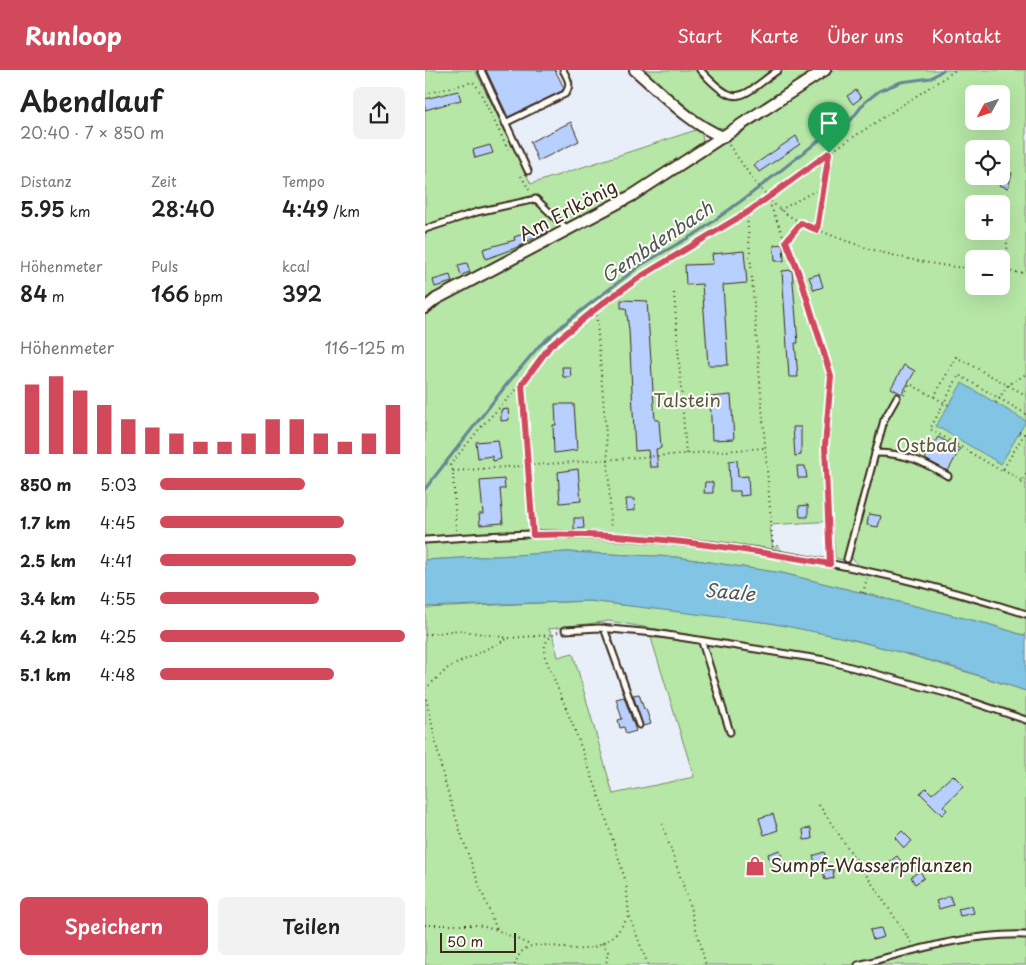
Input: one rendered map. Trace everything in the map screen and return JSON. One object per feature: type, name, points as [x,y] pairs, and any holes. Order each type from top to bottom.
[{"type":"street","points":[[635,70],[710,132],[723,137]]},
{"type":"street","name":"Am Erlkönig","points":[[425,308],[436,299],[633,194],[825,70]]},
{"type":"lane","points":[[481,70],[528,171]]},
{"type":"lane","points":[[505,123],[565,94],[569,89],[569,83],[563,70]]},
{"type":"lane","points":[[700,70],[725,94],[736,97],[747,94],[778,70]]},
{"type":"lane","points":[[425,229],[477,212],[536,199],[568,230]]},
{"type":"lane","points":[[847,559],[884,420],[897,397]]},
{"type":"lane","points":[[875,453],[895,453],[913,458],[948,476]]},
{"type":"lane","points":[[425,540],[533,535],[611,537],[712,546],[869,571],[1026,614]]},
{"type":"lane","points":[[565,630],[604,628],[654,633],[825,660],[949,694],[1026,720]]},
{"type":"lane","points":[[604,628],[639,725]]},
{"type":"lane","points":[[702,642],[730,732]]},
{"type":"lane","points":[[858,965],[916,950],[998,934],[1026,936]]},
{"type":"path","points":[[457,538],[453,471],[450,465],[480,428],[522,384],[550,346],[640,277],[751,210],[829,153],[956,70]]},
{"type":"path","points":[[425,94],[473,82],[478,88],[511,156]]},
{"type":"path","points":[[723,137],[767,197],[780,210],[801,223],[863,249],[965,268]]},
{"type":"path","points":[[817,230],[829,153]]},
{"type":"path","points":[[520,172],[528,190],[536,199]]},
{"type":"path","points":[[780,210],[824,186]]},
{"type":"path","points":[[767,197],[801,279],[831,376],[825,446],[830,564]]},
{"type":"path","points":[[751,210],[747,215],[764,448],[774,543],[773,552]]},
{"type":"path","points":[[786,241],[801,223]]},
{"type":"path","points":[[1010,272],[1026,273]]},
{"type":"path","points":[[675,293],[686,454]]},
{"type":"path","points":[[596,310],[608,460],[611,537]]},
{"type":"path","points":[[934,397],[956,356],[1026,395]]},
{"type":"path","points":[[996,403],[1007,386],[1026,374]]},
{"type":"path","points":[[1026,414],[959,375],[930,429],[1003,471],[1003,469],[1026,485]]},
{"type":"path","points":[[522,384],[533,535]]},
{"type":"path","points":[[897,397],[901,400],[910,384],[949,406]]},
{"type":"path","points":[[1003,469],[1025,435],[1026,430]]},
{"type":"path","points":[[1019,432],[1025,435]]},
{"type":"path","points":[[453,471],[764,448]]},
{"type":"path","points":[[1022,481],[1026,474]]},
{"type":"path","points":[[863,593],[869,571]]},
{"type":"path","points":[[425,635],[457,630],[509,638],[526,638],[551,635],[565,630]]},
{"type":"path","points":[[551,635],[544,646],[545,658],[575,728],[597,790],[626,882],[629,916],[648,965]]},
{"type":"path","points":[[425,689],[448,668],[509,638]]},
{"type":"path","points":[[425,694],[443,776],[457,824],[475,877],[497,930]]},
{"type":"path","points":[[819,805],[916,950]]},
{"type":"path","points":[[662,824],[687,896],[706,965]]},
{"type":"path","points":[[425,925],[477,926],[497,930],[530,945],[585,949],[602,943],[621,930],[629,916]]},
{"type":"path","points":[[602,943],[608,952],[606,965]]},
{"type":"path","points":[[515,965],[522,950],[530,945]]},
{"type":"green space","points":[[425,70],[475,70],[531,184],[696,130],[702,134],[703,144],[727,128],[712,127],[706,123],[643,70],[1026,70],[1026,612],[870,569],[858,565],[852,558],[843,560],[835,558],[832,521],[770,525],[773,551],[777,545],[783,552],[827,559],[825,566],[869,574],[1026,617],[1026,636],[988,624],[782,573],[676,557],[567,552],[425,560]]},
{"type":"green space","points":[[589,601],[770,623],[835,636],[931,661],[1026,691],[1026,965],[425,965],[425,608]],"holes":[[[609,621],[709,638],[651,638],[694,777],[613,794],[573,653],[558,657],[553,637],[548,628]]]},
{"type":"water","points":[[962,383],[1026,421],[1001,464],[936,426]]},
{"type":"water","name":"Saale","points":[[567,552],[676,557],[782,573],[988,624],[1026,636],[1026,691],[950,666],[855,640],[770,623],[589,601],[425,607],[425,560]]},
{"type":"building","points":[[486,70],[555,70],[564,88],[562,91],[508,117]]},
{"type":"building","points":[[856,90],[861,98],[853,104],[847,96]]},
{"type":"building","points":[[458,91],[461,100],[425,110],[425,99]]},
{"type":"building","points":[[837,105],[842,112],[818,128],[813,120]]},
{"type":"building","points":[[571,122],[579,141],[538,161],[530,142]]},
{"type":"building","points":[[796,136],[800,144],[759,172],[754,165]]},
{"type":"building","points":[[490,145],[493,153],[475,158],[473,150]]},
{"type":"building","points":[[546,227],[548,232],[523,243],[523,245],[486,259],[483,249],[515,240],[514,237]]},
{"type":"building","points":[[783,244],[784,261],[775,261],[774,245]]},
{"type":"building","points":[[744,251],[747,283],[723,285],[728,365],[708,365],[702,284],[686,285],[685,265],[713,264],[712,254]]},
{"type":"building","points":[[467,263],[470,272],[461,275],[458,265]]},
{"type":"building","points":[[792,270],[798,343],[795,343],[798,377],[789,377],[782,271]]},
{"type":"building","points":[[819,274],[823,287],[814,290],[809,277]]},
{"type":"building","points":[[450,275],[452,282],[435,287],[433,280]]},
{"type":"building","points":[[621,300],[647,301],[655,420],[659,420],[661,448],[656,449],[658,467],[650,467],[648,450],[635,451],[629,330],[626,308],[621,308]]},
{"type":"building","points":[[904,365],[915,371],[902,394],[891,388]]},
{"type":"building","points":[[562,367],[570,367],[571,377],[563,377]]},
{"type":"building","points":[[731,395],[734,439],[712,440],[710,397]]},
{"type":"building","points":[[555,404],[574,404],[577,450],[554,453],[553,425],[556,425]]},
{"type":"building","points":[[508,409],[509,420],[501,421],[501,410]]},
{"type":"building","points":[[793,427],[801,427],[801,455],[795,456]]},
{"type":"building","points":[[938,437],[960,449],[948,471],[925,459]]},
{"type":"building","points":[[498,440],[501,459],[493,461],[492,456],[478,458],[476,442]]},
{"type":"building","points":[[737,460],[738,477],[748,476],[749,495],[740,496],[740,491],[730,491],[729,461]]},
{"type":"building","points":[[797,466],[805,466],[807,478],[798,478]]},
{"type":"building","points":[[578,469],[581,501],[560,503],[558,472]]},
{"type":"building","points":[[504,479],[505,489],[500,489],[503,523],[480,525],[479,514],[483,514],[480,481]]},
{"type":"building","points":[[705,482],[713,482],[713,493],[704,493]]},
{"type":"building","points":[[626,499],[634,499],[635,510],[627,511]]},
{"type":"building","points":[[808,505],[808,517],[800,517],[799,506]]},
{"type":"building","points":[[869,514],[881,516],[878,527],[867,525]]},
{"type":"building","points":[[574,518],[583,518],[584,528],[574,529]]},
{"type":"building","points":[[639,694],[651,724],[643,726],[633,695]]},
{"type":"building","points":[[624,697],[636,731],[626,734],[624,727],[620,728],[618,720],[622,719],[616,699]]},
{"type":"building","points":[[953,775],[964,786],[943,806],[947,810],[942,815],[920,793],[926,788],[932,794]]},
{"type":"building","points":[[773,814],[778,830],[764,835],[759,818]]},
{"type":"building","points":[[811,828],[812,839],[804,840],[803,829]]},
{"type":"building","points":[[902,831],[912,841],[904,848],[895,838]]},
{"type":"building","points":[[780,850],[784,864],[771,867],[768,854]]},
{"type":"building","points":[[824,852],[827,861],[816,865],[813,856]]},
{"type":"building","points":[[897,856],[903,864],[894,871],[888,863]]},
{"type":"building","points":[[833,869],[834,878],[825,880],[823,871]]},
{"type":"building","points":[[920,871],[924,878],[915,884],[911,877]]},
{"type":"building","points":[[950,896],[953,905],[939,909],[936,901]]},
{"type":"building","points":[[972,906],[974,913],[960,916],[958,909]]},
{"type":"building","points":[[881,928],[884,937],[873,940],[870,930]]},
{"type":"waterway","name":"Gembdenbach","points":[[425,489],[539,346],[569,320],[641,265],[700,231],[826,135],[851,120],[865,102],[879,91],[901,82],[931,78],[943,70]]},
{"type":"place","name":"Sumpf-Wasserpflanzen","points":[[755,866]]},
{"type":"route","points":[[829,153],[817,230],[801,223],[786,241],[801,279],[831,376],[825,446],[830,564],[712,546],[611,537],[553,534],[533,535],[522,384],[550,346],[570,328],[640,277],[751,210],[829,153]]},
{"type":"park label","name":"Talstein","points":[[687,401]]},
{"type":"park label","name":"Ostbad","points":[[927,446]]}]
